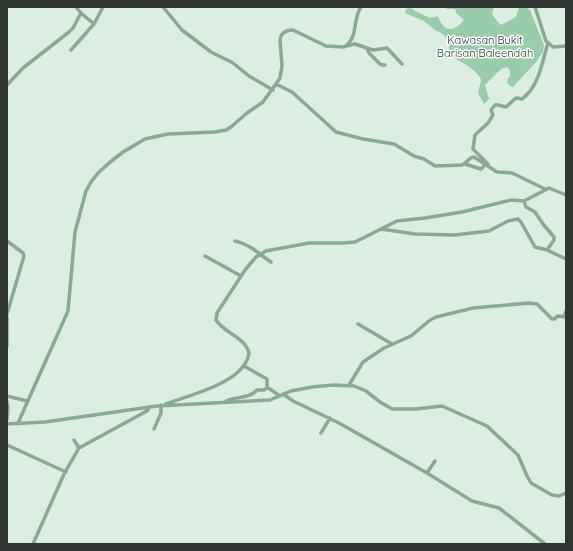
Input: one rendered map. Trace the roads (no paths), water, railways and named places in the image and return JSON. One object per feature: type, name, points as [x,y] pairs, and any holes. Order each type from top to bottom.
[{"type":"street","points":[[76,7],[94,24]]},
{"type":"street","points":[[71,50],[94,24],[103,7]]},
{"type":"street","points":[[163,7],[182,30],[211,52],[233,63],[249,76],[273,90]]},
{"type":"street","points":[[345,46],[351,41],[358,12],[361,7]]},
{"type":"street","points":[[498,173],[473,149],[475,136],[490,121],[493,114],[492,110],[495,105],[498,104],[506,107],[516,98],[522,99],[537,80],[548,44],[535,7]]},
{"type":"street","points":[[7,85],[23,68],[70,32],[81,13]]},
{"type":"street","points":[[18,423],[68,311],[75,232],[86,191],[98,173],[123,152],[145,139],[168,134],[215,132],[226,130],[247,113],[264,102],[273,90],[281,72],[281,36],[288,30],[300,32],[326,46],[348,47],[355,44],[373,50],[386,48],[402,64]]},
{"type":"street","points":[[548,44],[556,47],[566,46]]},
{"type":"street","points":[[367,48],[369,54],[380,64],[383,66],[385,64]]},
{"type":"street","points":[[276,84],[292,92],[336,132],[363,139],[394,144],[435,166],[465,164],[481,169],[486,164]]},
{"type":"street","points":[[465,164],[470,158],[473,157],[498,173],[512,173],[545,190]]},
{"type":"street","points":[[162,406],[221,384],[244,366],[249,353],[246,346],[225,330],[216,320],[217,314],[241,276],[260,254],[266,250],[303,244],[356,242],[390,224],[404,220],[462,212],[511,200],[524,201],[545,190],[553,189],[566,195]]},
{"type":"street","points":[[524,201],[526,207],[535,212],[554,236],[554,240],[547,250]]},
{"type":"street","points":[[381,229],[415,234],[455,235],[489,231],[504,223],[516,219],[521,222],[535,247],[547,250],[566,259]]},
{"type":"street","points":[[7,241],[23,253],[24,256],[7,314]]},
{"type":"street","points":[[235,241],[248,245],[271,262]]},
{"type":"street","points":[[205,256],[241,276]]},
{"type":"street","points":[[349,385],[363,362],[384,348],[412,336],[430,320],[436,317],[473,308],[529,303],[536,304],[554,319],[558,316],[562,318],[565,317],[566,311]]},
{"type":"street","points":[[7,317],[7,346]]},
{"type":"street","points":[[358,324],[392,344]]},
{"type":"street","points":[[244,366],[267,379],[268,381],[266,387],[268,388]]},
{"type":"street","points":[[7,424],[45,422],[149,407],[270,400],[290,391],[312,387],[349,385],[360,388],[392,409],[416,409],[442,406],[487,426],[518,454],[531,483],[552,495],[559,496],[566,493]]},
{"type":"street","points":[[223,402],[231,398],[252,395],[257,390],[264,390],[268,388],[330,418],[427,473],[472,501],[499,508],[545,544]]},
{"type":"street","points":[[7,396],[27,401]]},
{"type":"street","points":[[7,402],[7,419]]},
{"type":"street","points":[[154,429],[162,413],[162,406]]},
{"type":"street","points":[[33,544],[66,472],[80,448],[145,412],[149,407]]},
{"type":"street","points":[[321,433],[330,418]]},
{"type":"street","points":[[74,440],[80,448]]},
{"type":"street","points":[[7,445],[66,472]]},
{"type":"street","points":[[427,473],[435,461]]},
{"type":"park label","name":"Kawasan Bukit Barisan Baleendah","points":[[485,46]]}]
